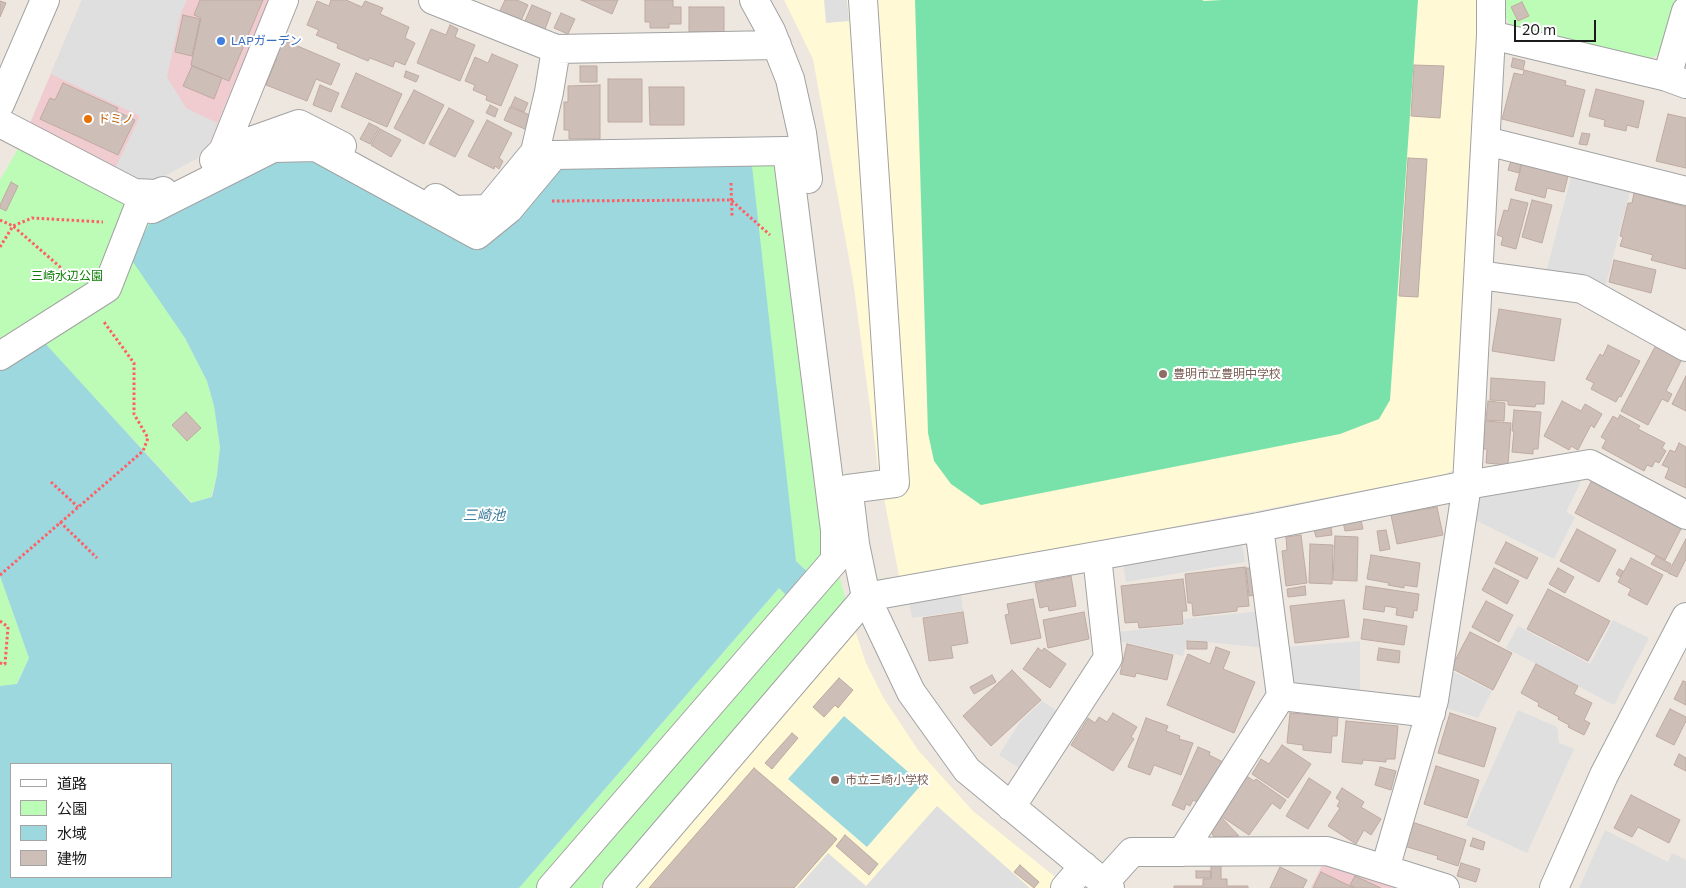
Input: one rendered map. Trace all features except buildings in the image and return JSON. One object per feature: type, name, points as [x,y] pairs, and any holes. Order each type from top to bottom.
[{"type":"street","points":[[0,104],[45,0]]},
{"type":"street","points":[[0,123],[134,193],[157,194],[204,170],[223,151],[284,0]]},
{"type":"street","points":[[433,0],[556,50],[777,45]]},
{"type":"street","points":[[754,0],[771,31],[790,79],[802,133],[855,544],[866,597],[911,692],[967,770],[1107,886],[1132,852],[1327,851],[1445,888]]},
{"type":"street","points":[[848,488],[895,483],[863,0]]},
{"type":"street","points":[[1385,869],[1436,691],[1467,485],[1486,141],[1491,0]]},
{"type":"street","points":[[1491,35],[1677,80],[1686,11]]},
{"type":"street","points":[[223,151],[299,124],[396,174],[455,210],[488,209],[535,152],[549,92],[556,50]]},
{"type":"street","points":[[1486,141],[1686,191]]},
{"type":"street","points":[[0,356],[107,288],[139,206],[152,209],[274,148],[316,147],[477,235],[509,209],[554,155],[787,151],[835,530],[836,560],[551,888]]},
{"type":"street","points":[[1479,275],[1582,289],[1686,347]]},
{"type":"street","points":[[617,888],[866,597],[1259,527],[1467,485],[1590,464],[1686,515]]},
{"type":"street","points":[[1182,852],[1281,696],[1259,527]]},
{"type":"street","points":[[1011,806],[1108,658],[1097,556]]},
{"type":"street","points":[[1554,888],[1604,775],[1686,617]]},
{"type":"street","points":[[1281,696],[1430,713]]},
{"type":"street","points":[[1065,888],[1084,866]]},
{"type":"path","points":[[731,183],[732,216]]},
{"type":"path","points":[[544,201],[731,200],[758,224]]},
{"type":"path","points":[[0,247],[14,226],[32,218],[76,220]]},
{"type":"path","points":[[0,220],[14,226],[59,266]]},
{"type":"path","points":[[0,574],[143,451],[148,438],[134,414],[134,363],[88,300]]},
{"type":"path","points":[[51,482],[78,507]]},
{"type":"path","points":[[60,522],[97,558]]},
{"type":"path","points":[[0,621],[8,628],[5,664],[0,663]]},
{"type":"shaded area","points":[[82,0],[269,0],[208,146],[196,159],[140,180],[30,123]]},
{"type":"shaded area","points":[[82,0],[187,0],[181,13],[167,77],[186,108],[217,123],[208,146],[196,159],[156,181],[140,180],[116,167],[140,116],[51,74]]},
{"type":"shaded area","name":"豊明市立豊明中学校","points":[[784,0],[1476,0],[1477,33],[1456,469],[1443,475],[908,578],[899,576],[878,467],[853,281],[813,59]]},
{"type":"shaded area","points":[[824,0],[847,0],[849,21],[826,23]]},
{"type":"shaded area","points":[[1571,177],[1630,192],[1605,288],[1546,272]]},
{"type":"shaded area","points":[[1585,473],[1566,512],[1575,517],[1554,559],[1475,520],[1476,502],[1487,488]]},
{"type":"shaded area","points":[[1242,543],[1245,562],[1126,582],[1123,563]]},
{"type":"shaded area","points":[[961,594],[963,611],[912,618],[909,601]]},
{"type":"shaded area","points":[[1261,611],[1266,648],[1187,640],[1183,656],[1119,641],[1118,632],[1185,625],[1184,619]]},
{"type":"shaded area","points":[[1613,620],[1649,638],[1614,705],[1506,648],[1518,626],[1590,664]]},
{"type":"shaded area","name":"市立三崎小学校","points":[[855,630],[866,663],[883,697],[918,750],[973,811],[1069,888],[632,888]]},
{"type":"shaded area","points":[[1360,641],[1360,693],[1298,686],[1290,678],[1287,647]]},
{"type":"shaded area","points":[[1452,671],[1492,691],[1478,718],[1446,708]]},
{"type":"shaded area","points":[[1042,701],[1059,712],[1022,770],[999,755],[1020,722]]},
{"type":"shaded area","points":[[1518,710],[1557,727],[1559,743],[1574,749],[1527,853],[1466,825]]},
{"type":"shaded area","points":[[937,806],[1030,888],[797,888],[828,853],[866,886]]},
{"type":"shaded area","points":[[1605,830],[1668,862],[1672,853],[1686,860],[1686,888],[1579,888]]},
{"type":"shaded area","points":[[1324,861],[1405,888],[1311,888]]},
{"type":"green space","name":"豊明市立豊明中学校","points":[[915,0],[1418,0],[1390,400],[1379,419],[1340,434],[981,505],[951,484],[934,461],[928,433]]},
{"type":"green space","points":[[1504,0],[1676,0],[1661,53],[1649,59],[1512,29],[1505,16]]},
{"type":"green space","name":"三崎水辺公園","points":[[780,144],[835,560],[846,601],[599,888],[519,888],[779,588],[789,598],[813,577],[796,561],[185,338],[207,381],[214,406],[220,447],[217,475],[211,497],[192,503],[43,342],[0,367],[0,180],[19,147],[146,209],[464,224]]},
{"type":"green space","points":[[0,576],[29,658],[16,685],[0,686]]},
{"type":"water","name":"三崎池","points":[[273,152],[316,154],[480,245],[555,162],[751,157],[796,561],[813,577],[789,598],[779,588],[519,888],[0,888],[0,686],[17,684],[29,658],[0,576],[0,367],[43,341],[191,503],[212,497],[217,475],[220,447],[214,406],[207,381],[185,338],[131,259],[155,213]]},
{"type":"water","points":[[844,716],[922,784],[867,847],[788,779]]},
{"type":"place","name":"LAPガーデン","points":[[221,41]]},
{"type":"place","name":"ドミノ","points":[[88,119]]},
{"type":"place","name":"豊明市立豊明中学校","points":[[1163,374]]},
{"type":"place","name":"市立三崎小学校","points":[[835,780]]}]
